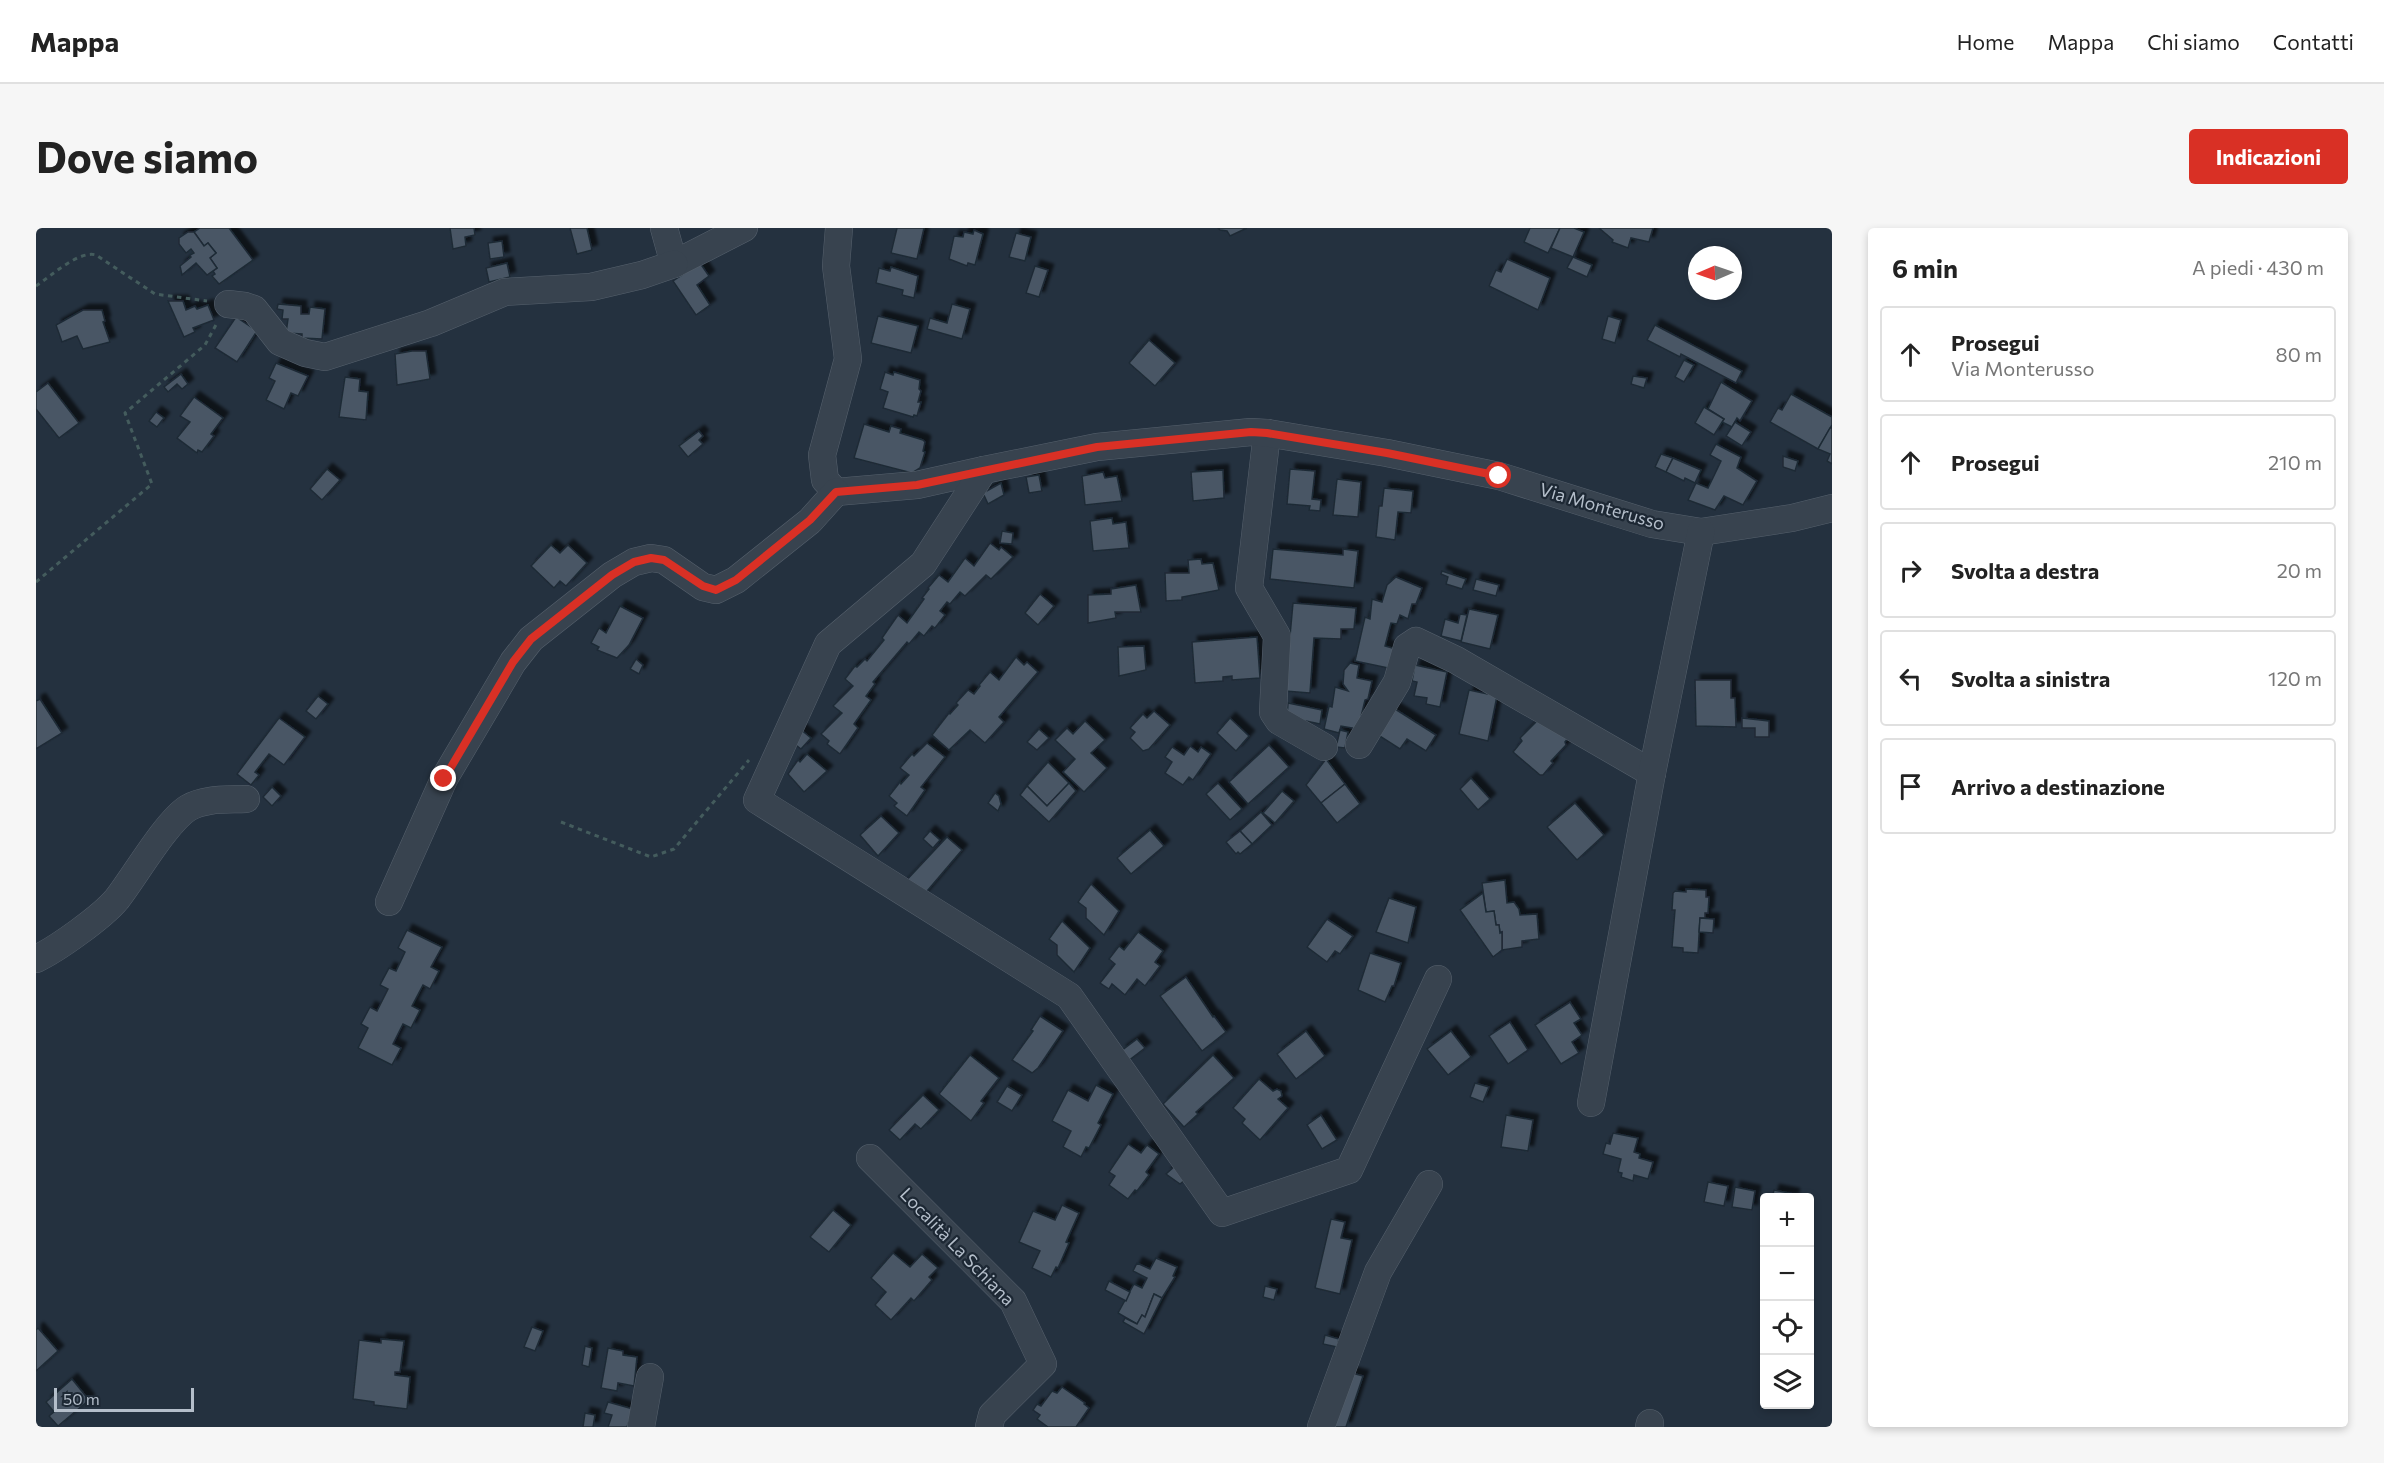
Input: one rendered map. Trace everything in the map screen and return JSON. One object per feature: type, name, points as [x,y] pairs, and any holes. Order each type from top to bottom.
[{"type":"street","points":[[664,228],[674,264]]},
{"type":"street","points":[[228,304],[254,309],[280,342],[305,353],[325,357],[431,323],[505,292],[591,286],[642,275],[674,264],[744,228]]},
{"type":"street","points":[[390,902],[444,779],[513,662],[531,639],[612,575],[634,562],[651,558],[664,560],[703,586],[716,590],[736,580],[810,520],[836,492],[825,480],[822,455],[849,359],[836,266],[839,228]]},
{"type":"street","name":"Via Monterusso","points":[[836,492],[917,485],[1097,447],[1251,432],[1387,453],[1499,476],[1652,524],[1701,532],[1792,518],[1832,508]]},
{"type":"street","points":[[1267,433],[1249,588],[1277,636],[1274,712],[1279,721],[1324,747]]},
{"type":"street","points":[[984,470],[922,564],[828,644],[757,800],[1069,996],[1222,1214],[1349,1170],[1438,979]]},
{"type":"street","points":[[1591,1103],[1652,773],[1701,532]]},
{"type":"street","points":[[1359,745],[1397,682],[1407,647],[1416,641],[1456,660],[1652,773]]},
{"type":"street","points":[[36,959],[55,950],[115,901],[171,824],[186,809],[204,801],[246,799]]},
{"type":"street","name":"Località La Schiana","points":[[870,1158],[1013,1301],[1043,1364],[992,1415],[989,1427]]},
{"type":"street","points":[[1321,1427],[1378,1272],[1429,1184]]},
{"type":"street","points":[[641,1427],[650,1377]]},
{"type":"path","points":[[36,286],[80,256],[89,253],[96,255],[155,294],[228,304],[205,345],[125,413],[152,484],[36,582]]},
{"type":"path","points":[[561,822],[651,856],[674,849],[755,753]]},
{"type":"building","points":[[200,228],[229,228],[253,260],[219,284],[212,276],[215,274],[213,271],[217,268],[210,258],[216,253],[208,243],[204,246],[194,232]]},
{"type":"building","points":[[450,228],[474,228],[475,235],[465,237],[466,246],[453,249]]},
{"type":"building","points":[[570,228],[587,228],[592,250],[577,254]]},
{"type":"building","points":[[897,228],[924,228],[917,259],[891,253]]},
{"type":"building","points":[[1218,228],[1247,228],[1230,236],[1227,231]]},
{"type":"building","points":[[1530,228],[1560,228],[1548,253],[1524,242]]},
{"type":"building","points":[[1560,228],[1574,228],[1584,232],[1573,257],[1551,248]]},
{"type":"building","points":[[1599,228],[1653,228],[1649,242],[1631,238],[1628,248],[1612,242],[1613,240]]},
{"type":"building","points":[[974,230],[983,234],[975,265],[968,263],[967,266],[949,259],[954,236],[963,237],[964,232],[973,234]]},
{"type":"building","points":[[188,232],[194,232],[204,246],[208,243],[216,253],[210,258],[217,268],[207,275],[196,263],[182,275],[180,266],[194,253],[191,249],[186,253],[179,244],[179,238]]},
{"type":"building","points":[[1016,233],[1031,237],[1025,261],[1009,257]]},
{"type":"building","points":[[502,241],[504,257],[490,259],[488,243]]},
{"type":"building","points":[[1573,257],[1592,265],[1587,277],[1567,268]]},
{"type":"building","points":[[1507,259],[1550,278],[1538,310],[1489,286],[1496,270],[1501,272]]},
{"type":"building","points":[[507,263],[510,277],[489,282],[486,268]]},
{"type":"building","points":[[700,263],[709,276],[697,285],[710,305],[696,315],[673,281]]},
{"type":"building","points":[[1035,266],[1048,270],[1039,297],[1026,293]]},
{"type":"building","points":[[891,267],[918,276],[914,298],[902,295],[903,290],[876,283],[879,268],[890,271]]},
{"type":"building","points":[[168,301],[183,301],[186,310],[195,306],[197,309],[208,305],[214,320],[193,328],[195,332],[184,337]]},
{"type":"building","points":[[278,304],[301,306],[301,314],[309,314],[310,307],[325,309],[322,339],[302,338],[302,334],[286,333],[288,319],[282,319],[283,310],[277,309]]},
{"type":"building","points":[[952,304],[970,309],[962,339],[927,329],[930,318],[947,323]]},
{"type":"building","points":[[83,310],[102,310],[105,321],[103,322],[110,342],[83,349],[77,336],[62,342],[56,325]]},
{"type":"building","points":[[878,316],[918,326],[911,353],[871,343]]},
{"type":"building","points":[[1608,316],[1621,320],[1615,343],[1602,339]]},
{"type":"building","points":[[236,317],[257,331],[237,362],[215,348]]},
{"type":"building","points":[[1655,325],[1742,371],[1736,383],[1681,354],[1680,357],[1647,340]]},
{"type":"building","points":[[1149,340],[1175,363],[1155,386],[1129,363]]},
{"type":"building","points":[[426,351],[430,379],[397,385],[395,354]]},
{"type":"building","points":[[1684,360],[1694,365],[1684,382],[1675,377]]},
{"type":"building","points":[[276,363],[308,376],[298,396],[291,393],[284,409],[266,400],[275,381],[269,378]]},
{"type":"building","points":[[885,372],[893,375],[894,372],[920,380],[919,389],[921,391],[918,402],[921,402],[917,416],[913,417],[883,408],[888,392],[880,389]]},
{"type":"building","points":[[181,374],[188,384],[182,389],[177,384],[168,392],[164,387]]},
{"type":"building","points":[[1633,376],[1647,378],[1644,388],[1631,384]]},
{"type":"building","points":[[345,377],[360,379],[359,391],[368,392],[366,420],[339,417]]},
{"type":"building","points":[[1721,382],[1752,401],[1740,421],[1737,418],[1732,427],[1722,422],[1724,419],[1708,409]]},
{"type":"building","points":[[48,383],[79,423],[59,438],[36,409],[36,392]]},
{"type":"building","points":[[1791,394],[1832,417],[1832,425],[1818,449],[1770,422],[1778,408],[1782,410]]},
{"type":"building","points":[[194,397],[223,418],[211,434],[214,436],[202,452],[198,450],[197,453],[177,438],[190,422],[180,416]]},
{"type":"building","points":[[1704,407],[1724,419],[1714,435],[1695,423]]},
{"type":"building","points":[[156,412],[164,418],[157,427],[149,421]]},
{"type":"building","points":[[1735,422],[1751,432],[1742,446],[1726,436]]},
{"type":"building","points":[[864,424],[889,432],[891,426],[901,429],[900,433],[923,440],[925,442],[923,451],[925,452],[920,468],[912,473],[854,458]]},
{"type":"building","points":[[1832,428],[1832,464],[1827,461],[1830,454],[1818,449]]},
{"type":"building","points":[[699,431],[703,436],[699,440],[703,444],[688,457],[679,446]]},
{"type":"building","points":[[1716,444],[1741,457],[1737,468],[1757,481],[1743,505],[1724,496],[1715,510],[1688,500],[1696,483],[1708,488],[1721,461],[1710,455]]},
{"type":"building","points":[[1661,454],[1673,458],[1666,472],[1655,467]]},
{"type":"building","points":[[1783,456],[1798,461],[1795,471],[1783,467]]},
{"type":"building","points":[[1673,458],[1701,470],[1695,483],[1685,478],[1684,481],[1666,472]]},
{"type":"building","points":[[327,469],[340,480],[322,500],[310,489]]},
{"type":"building","points":[[1290,469],[1315,471],[1312,499],[1321,500],[1320,511],[1309,510],[1310,506],[1287,504]]},
{"type":"building","points":[[1223,470],[1224,498],[1193,501],[1191,472]]},
{"type":"building","points":[[1103,472],[1105,478],[1117,476],[1122,501],[1085,505],[1082,476]]},
{"type":"building","points":[[1039,475],[1042,491],[1029,493],[1026,477]]},
{"type":"building","points":[[1337,479],[1361,482],[1358,517],[1333,515]]},
{"type":"building","points":[[1001,483],[1004,495],[988,504],[983,493]]},
{"type":"building","points":[[1384,488],[1413,491],[1411,513],[1398,512],[1395,540],[1376,537],[1379,506],[1382,506]]},
{"type":"building","points":[[1112,518],[1113,524],[1126,522],[1129,548],[1093,551],[1090,521]]},
{"type":"building","points":[[1002,531],[1013,533],[1012,544],[1000,543]]},
{"type":"building","points":[[990,543],[999,550],[1001,547],[1013,557],[991,579],[986,575],[965,596],[960,592],[950,604],[947,602],[940,611],[945,615],[935,628],[932,626],[924,636],[919,632],[909,644],[907,642],[873,682],[875,684],[866,696],[871,700],[854,724],[858,728],[840,754],[827,744],[829,741],[821,734],[842,713],[833,706],[853,686],[845,679],[855,666],[857,667],[865,659],[867,661],[884,640],[882,638],[898,615],[907,623],[924,599],[922,598],[928,588],[939,575],[948,582],[965,558],[974,566]]},
{"type":"building","points":[[551,545],[560,553],[568,545],[587,563],[566,586],[560,581],[554,588],[531,566]]},
{"type":"building","points":[[1273,549],[1343,555],[1343,549],[1358,551],[1354,588],[1270,579]]},
{"type":"building","points":[[1201,559],[1202,564],[1213,563],[1219,590],[1182,597],[1182,600],[1166,601],[1165,573],[1189,573],[1188,560]]},
{"type":"building","points":[[1442,571],[1466,579],[1462,589],[1446,584],[1448,577],[1441,574]]},
{"type":"building","points":[[1396,577],[1422,588],[1416,604],[1412,604],[1408,619],[1400,615],[1397,624],[1391,623],[1385,646],[1396,649],[1393,669],[1355,661],[1365,617],[1370,619],[1372,599],[1382,602],[1387,585]]},
{"type":"building","points":[[1476,579],[1499,585],[1496,596],[1473,590]]},
{"type":"building","points":[[1136,585],[1141,612],[1115,612],[1116,618],[1088,623],[1088,595],[1111,594],[1111,589]]},
{"type":"building","points":[[1040,594],[1054,606],[1038,625],[1025,613]]},
{"type":"building","points":[[1293,603],[1356,608],[1354,629],[1341,629],[1341,639],[1314,638],[1310,693],[1285,691]]},
{"type":"building","points":[[620,606],[643,618],[629,645],[617,658],[597,650],[599,647],[591,643],[599,628],[606,633]]},
{"type":"building","points":[[1469,609],[1498,615],[1490,649],[1461,642]]},
{"type":"building","points":[[1460,614],[1467,615],[1461,641],[1441,636],[1445,619],[1458,623]]},
{"type":"building","points":[[1257,637],[1260,678],[1232,680],[1232,676],[1223,677],[1223,681],[1195,683],[1192,642]]},
{"type":"building","points":[[1144,646],[1146,670],[1119,676],[1118,647]]},
{"type":"building","points":[[1016,657],[1024,665],[1027,662],[1038,672],[999,717],[1004,722],[985,743],[970,730],[949,750],[932,735],[968,690],[974,694],[990,672],[999,680]]},
{"type":"building","points":[[636,659],[643,665],[639,674],[630,669]]},
{"type":"building","points":[[1350,663],[1359,665],[1357,678],[1372,681],[1358,729],[1341,726],[1339,733],[1324,729],[1329,706],[1332,707],[1335,687],[1348,691],[1343,684],[1344,670]]},
{"type":"building","points":[[1415,665],[1447,672],[1440,707],[1426,704],[1427,698],[1414,696],[1417,682],[1412,681]]},
{"type":"building","points":[[1695,680],[1731,680],[1731,698],[1735,698],[1736,727],[1696,726]]},
{"type":"building","points":[[1469,690],[1497,696],[1488,741],[1459,734]]},
{"type":"building","points":[[318,696],[328,704],[316,719],[306,711]]},
{"type":"building","points":[[40,699],[62,733],[36,749],[36,701]]},
{"type":"building","points":[[1288,703],[1322,710],[1320,724],[1287,717]]},
{"type":"building","points":[[1392,707],[1436,735],[1426,751],[1407,739],[1400,749],[1375,733]]},
{"type":"building","points":[[1154,711],[1170,725],[1149,749],[1143,751],[1130,738],[1135,732],[1130,728],[1143,714],[1147,718]]},
{"type":"building","points":[[1541,717],[1572,733],[1565,742],[1566,745],[1551,761],[1553,763],[1543,775],[1540,775],[1513,752],[1522,741],[1520,738]]},
{"type":"building","points":[[279,718],[305,737],[284,765],[269,754],[255,772],[259,775],[251,785],[237,774]]},
{"type":"building","points":[[1230,718],[1249,736],[1236,751],[1217,733]]},
{"type":"building","points":[[1742,718],[1769,721],[1769,737],[1755,737],[1755,728],[1742,728]]},
{"type":"building","points":[[1085,721],[1105,740],[1091,753],[1107,768],[1084,792],[1063,772],[1075,759],[1055,740],[1067,728],[1073,734]]},
{"type":"building","points":[[794,724],[811,738],[801,749],[788,739]]},
{"type":"building","points":[[1039,729],[1049,738],[1037,750],[1027,742]]},
{"type":"building","points":[[1340,730],[1348,732],[1345,748],[1336,747]]},
{"type":"building","points":[[927,743],[945,757],[921,787],[925,790],[907,816],[894,806],[897,803],[889,796],[909,775],[900,768],[912,754],[914,756]]},
{"type":"building","points":[[1269,745],[1289,767],[1248,804],[1229,782]]},
{"type":"building","points":[[1190,746],[1198,752],[1201,747],[1211,754],[1193,780],[1189,777],[1183,785],[1165,773],[1172,762],[1165,757],[1172,747],[1184,755]]},
{"type":"building","points":[[807,754],[827,771],[804,792],[788,774],[798,760],[800,762]]},
{"type":"building","points":[[1326,759],[1345,784],[1321,803],[1306,785]]},
{"type":"building","points":[[1048,762],[1069,783],[1047,806],[1027,786]]},
{"type":"building","points":[[1471,778],[1490,799],[1478,810],[1460,789]]},
{"type":"building","points":[[1069,783],[1076,791],[1049,822],[1020,795],[1027,786],[1047,806]]},
{"type":"building","points":[[1218,783],[1242,809],[1230,820],[1206,794]]},
{"type":"building","points":[[1345,784],[1360,804],[1337,823],[1321,803]]},
{"type":"building","points":[[272,787],[281,796],[272,806],[263,797]]},
{"type":"building","points":[[1282,791],[1294,801],[1275,823],[1263,813]]},
{"type":"building","points":[[995,793],[999,796],[1001,804],[998,811],[988,803]]},
{"type":"building","points":[[1575,803],[1604,835],[1577,860],[1547,827]]},
{"type":"building","points":[[1261,812],[1272,825],[1252,844],[1240,831]]},
{"type":"building","points":[[881,816],[899,833],[878,856],[860,835]]},
{"type":"building","points":[[1150,830],[1164,846],[1131,874],[1117,858]]},
{"type":"building","points":[[930,831],[940,840],[933,848],[923,839]]},
{"type":"building","points":[[1240,831],[1252,844],[1240,854],[1238,852],[1236,854],[1226,842]]},
{"type":"building","points":[[947,837],[962,850],[922,897],[902,885]]},
{"type":"building","points":[[1505,880],[1507,903],[1514,902],[1520,915],[1537,914],[1539,939],[1522,941],[1522,947],[1502,950],[1502,932],[1500,933],[1499,925],[1496,925],[1494,911],[1486,912],[1482,883]]},
{"type":"building","points":[[1091,884],[1119,911],[1104,935],[1086,918],[1086,908],[1078,902]]},
{"type":"building","points":[[1686,889],[1706,890],[1706,897],[1709,897],[1708,913],[1705,913],[1705,918],[1700,918],[1698,953],[1683,952],[1683,948],[1672,947],[1675,910],[1672,910],[1673,893],[1675,891],[1686,892]]},
{"type":"building","points":[[1483,893],[1486,912],[1494,911],[1496,925],[1499,925],[1500,933],[1502,932],[1502,950],[1493,957],[1460,910]]},
{"type":"building","points":[[1389,898],[1416,907],[1408,943],[1376,932]]},
{"type":"building","points":[[1700,918],[1714,919],[1713,933],[1699,932]]},
{"type":"building","points":[[1327,919],[1353,936],[1340,954],[1335,951],[1327,962],[1307,947]]},
{"type":"building","points":[[1062,921],[1090,948],[1074,972],[1057,955],[1057,945],[1049,939]]},
{"type":"building","points":[[407,930],[442,947],[431,967],[439,971],[430,989],[423,985],[412,1006],[420,1010],[411,1028],[403,1024],[393,1044],[401,1048],[392,1065],[358,1048],[368,1028],[361,1024],[370,1007],[377,1011],[388,989],[380,985],[389,968],[396,971],[405,952],[398,948]]},
{"type":"building","points":[[1138,932],[1163,951],[1155,962],[1160,966],[1145,986],[1137,979],[1125,995],[1112,984],[1109,989],[1100,983],[1115,964],[1109,959],[1119,946],[1124,950]]},
{"type":"building","points":[[1370,953],[1401,963],[1394,986],[1385,1002],[1358,990]]},
{"type":"building","points":[[1186,977],[1226,1032],[1202,1051],[1160,996]]},
{"type":"building","points":[[1570,1002],[1581,1019],[1574,1023],[1582,1035],[1572,1042],[1579,1053],[1561,1064],[1535,1025]]},
{"type":"building","points":[[1040,1016],[1063,1031],[1038,1068],[1032,1073],[1012,1060],[1033,1031],[1031,1030]]},
{"type":"building","points":[[1510,1022],[1528,1050],[1508,1064],[1489,1036]]},
{"type":"building","points":[[1306,1031],[1325,1056],[1296,1079],[1277,1054]]},
{"type":"building","points":[[1451,1031],[1471,1057],[1448,1075],[1427,1049]]},
{"type":"building","points":[[1137,1039],[1145,1048],[1128,1061],[1121,1051]]},
{"type":"building","points":[[970,1055],[999,1078],[981,1101],[984,1103],[971,1121],[939,1094]]},
{"type":"building","points":[[1213,1055],[1234,1078],[1196,1112],[1198,1114],[1184,1127],[1163,1104]]},
{"type":"building","points":[[1259,1079],[1273,1091],[1277,1089],[1281,1091],[1282,1096],[1278,1099],[1288,1108],[1260,1140],[1242,1123],[1245,1119],[1233,1108]]},
{"type":"building","points":[[1475,1083],[1489,1087],[1483,1102],[1470,1097]]},
{"type":"building","points":[[1096,1085],[1113,1094],[1098,1123],[1101,1125],[1089,1148],[1086,1147],[1081,1157],[1063,1147],[1071,1131],[1052,1121],[1068,1090],[1088,1101]]},
{"type":"building","points":[[1007,1086],[1022,1095],[1012,1111],[997,1102]]},
{"type":"building","points":[[923,1095],[939,1110],[921,1129],[915,1124],[900,1140],[889,1130]]},
{"type":"building","points":[[1321,1115],[1337,1140],[1322,1149],[1307,1125]]},
{"type":"building","points":[[1506,1115],[1533,1120],[1528,1151],[1501,1147]]},
{"type":"building","points":[[1613,1133],[1638,1138],[1634,1152],[1640,1154],[1639,1158],[1653,1162],[1648,1179],[1634,1175],[1633,1181],[1621,1177],[1622,1173],[1618,1172],[1621,1159],[1603,1154],[1606,1143],[1610,1144]]},
{"type":"building","points":[[1128,1144],[1141,1153],[1147,1145],[1159,1154],[1146,1172],[1149,1175],[1128,1199],[1109,1185],[1115,1176],[1109,1172]]},
{"type":"building","points":[[1175,1166],[1186,1179],[1180,1184],[1166,1174]]},
{"type":"building","points":[[1708,1182],[1728,1186],[1724,1206],[1704,1202]]},
{"type":"building","points":[[1735,1187],[1755,1191],[1752,1210],[1732,1207]]},
{"type":"building","points":[[1774,1190],[1789,1193],[1773,1193]]},
{"type":"building","points":[[1062,1205],[1079,1213],[1066,1242],[1069,1243],[1058,1268],[1056,1267],[1051,1277],[1032,1268],[1040,1251],[1019,1242],[1033,1211],[1055,1220]]},
{"type":"building","points":[[833,1210],[851,1225],[829,1252],[810,1237]]},
{"type":"building","points":[[1331,1219],[1345,1222],[1341,1238],[1352,1240],[1340,1294],[1315,1288]]},
{"type":"building","points":[[893,1253],[910,1267],[922,1254],[938,1268],[929,1277],[932,1280],[914,1301],[911,1298],[891,1320],[875,1305],[886,1292],[871,1278]]},
{"type":"building","points":[[1156,1258],[1177,1267],[1173,1276],[1175,1277],[1162,1298],[1154,1294],[1145,1317],[1142,1315],[1137,1324],[1118,1313],[1134,1284],[1142,1288],[1147,1278],[1133,1271],[1137,1263],[1150,1269]]},
{"type":"building","points":[[1109,1281],[1130,1292],[1126,1301],[1105,1290]]},
{"type":"building","points":[[1265,1286],[1277,1289],[1274,1300],[1263,1297]]},
{"type":"building","points":[[1154,1294],[1162,1298],[1144,1334],[1123,1322],[1125,1318],[1137,1324],[1142,1315],[1145,1317]]},
{"type":"building","points":[[532,1327],[543,1331],[535,1351],[524,1347]]},
{"type":"building","points":[[38,1328],[58,1351],[36,1371],[36,1330]]},
{"type":"building","points":[[1325,1335],[1339,1339],[1337,1347],[1323,1344]]},
{"type":"building","points":[[381,1339],[404,1341],[400,1372],[395,1372],[395,1375],[410,1377],[407,1409],[374,1405],[374,1402],[353,1399],[359,1340],[381,1343]]},
{"type":"building","points":[[585,1346],[592,1348],[589,1367],[582,1365]]},
{"type":"building","points":[[608,1348],[623,1351],[623,1355],[637,1357],[634,1386],[618,1383],[617,1391],[601,1388]]},
{"type":"building","points":[[1345,1371],[1363,1376],[1346,1427],[1326,1427]]},
{"type":"building","points":[[72,1379],[89,1400],[58,1426],[49,1416],[54,1412],[46,1402]]},
{"type":"building","points":[[1062,1387],[1089,1408],[1076,1427],[1048,1427],[1037,1419],[1040,1415],[1033,1410],[1037,1404],[1041,1406],[1052,1391],[1057,1393]]},
{"type":"building","points":[[608,1402],[633,1409],[627,1427],[608,1427],[612,1415],[604,1413]]},
{"type":"building","points":[[585,1413],[595,1415],[593,1427],[583,1427]]},
{"type":"route","points":[[444,779],[513,662],[531,639],[612,575],[634,562],[651,558],[664,560],[703,586],[716,590],[736,580],[810,520],[836,492],[917,485],[1097,447],[1251,432],[1387,453],[1499,476]]}]
